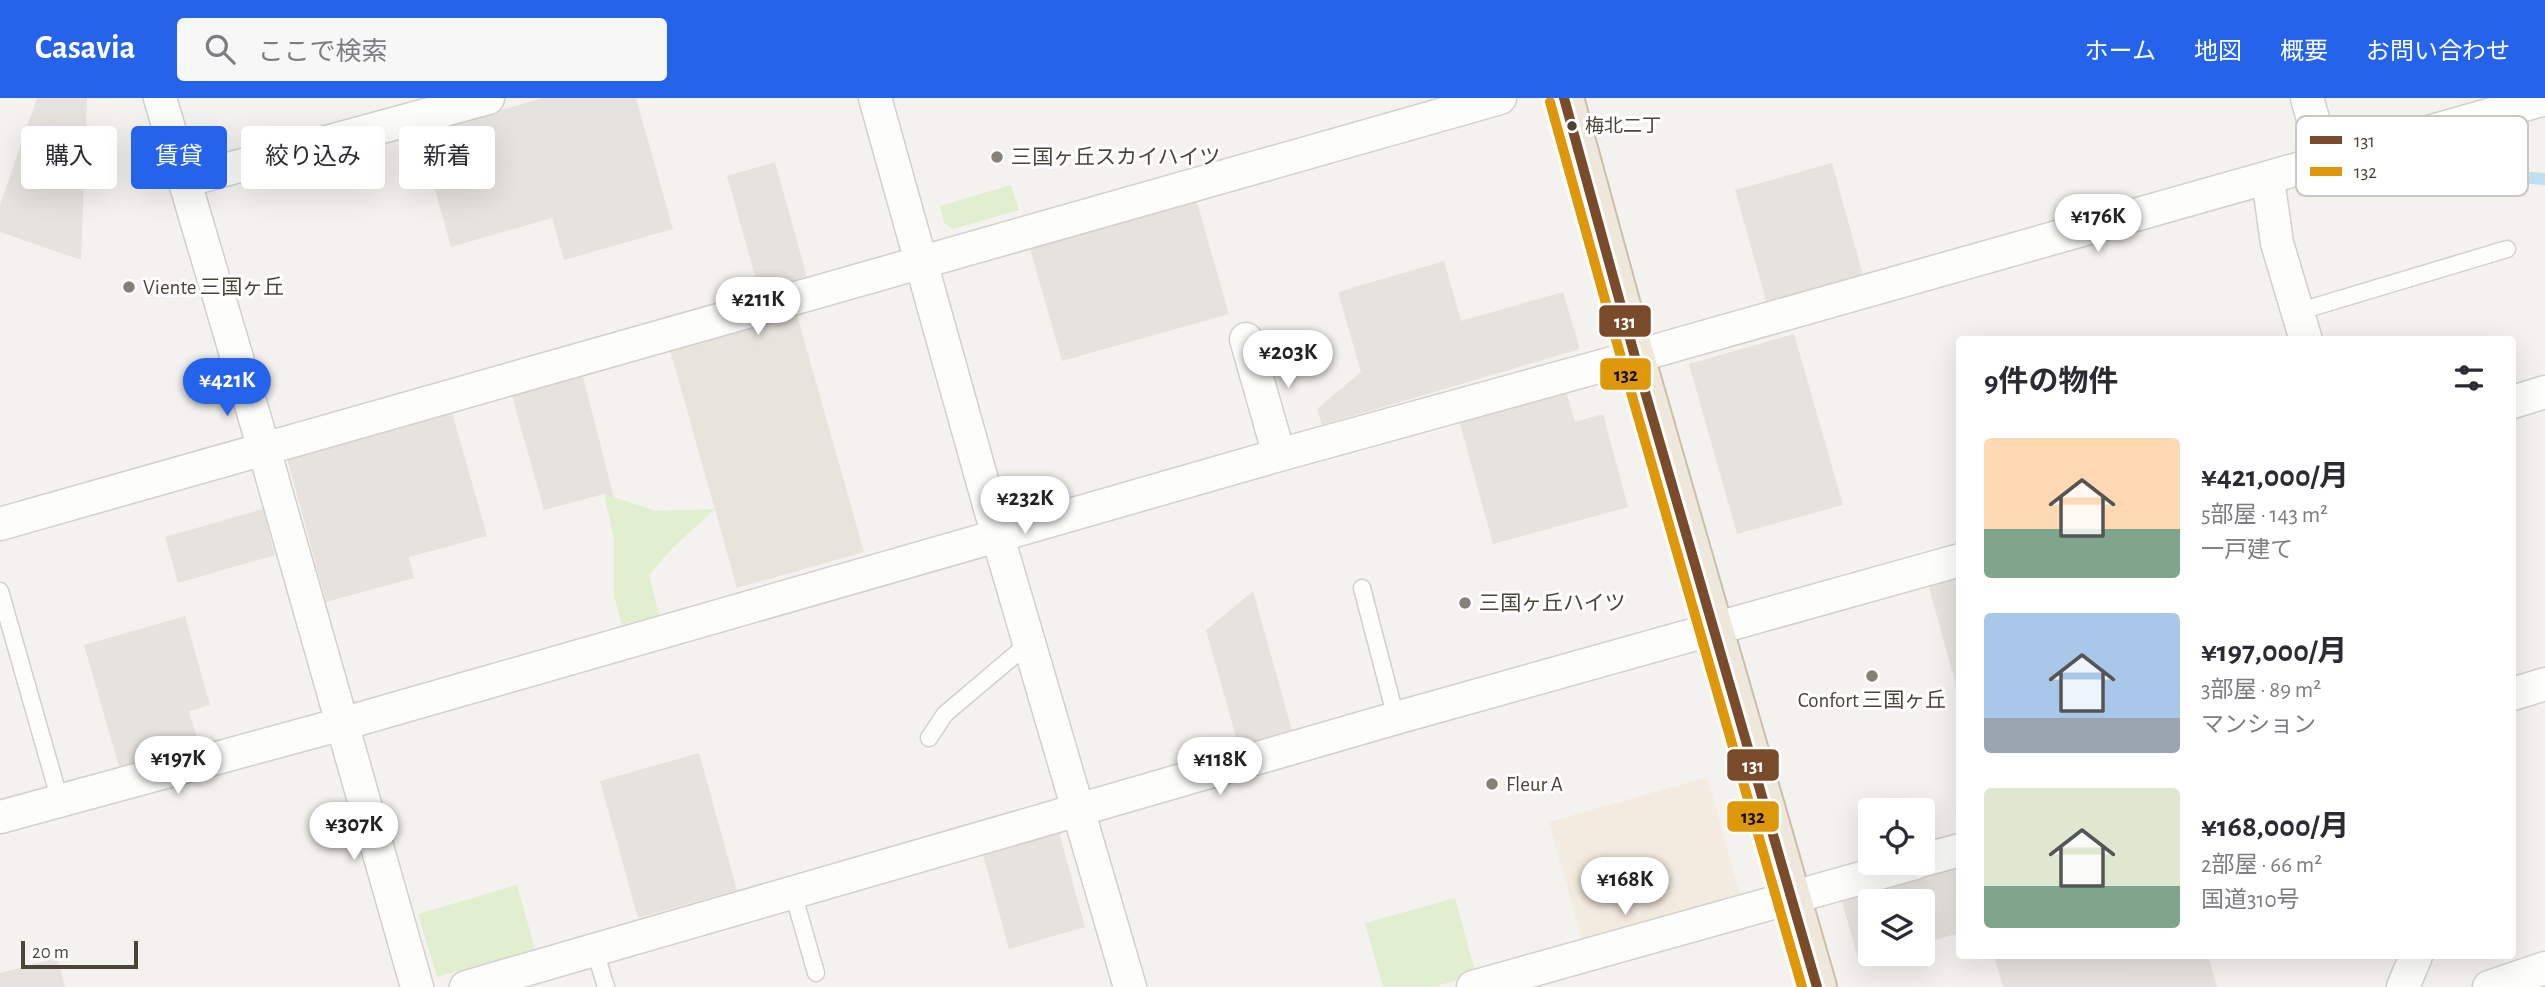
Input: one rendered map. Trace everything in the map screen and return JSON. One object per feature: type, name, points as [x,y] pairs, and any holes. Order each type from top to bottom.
[{"type":"highway","points":[[1564,98],[1635,357],[1818,987]]},
{"type":"street","points":[[160,98],[168,126]]},
{"type":"street","points":[[227,169],[488,98]]},
{"type":"street","points":[[874,98],[998,537],[1130,987]]},
{"type":"street","points":[[0,524],[1500,98]]},
{"type":"street","points":[[2307,98],[2312,116]]},
{"type":"street","points":[[2485,116],[2545,99]]},
{"type":"street","points":[[0,817],[342,724],[1279,455],[2296,170]]},
{"type":"street","points":[[2268,179],[2277,243],[2301,326]]},
{"type":"street","points":[[186,189],[264,449],[417,987]]},
{"type":"street","points":[[1246,339],[1279,455]]},
{"type":"street","points":[[2516,401],[2545,392]]},
{"type":"street","points":[[466,987],[1396,718],[1956,561]]},
{"type":"street","points":[[2516,693],[2545,684]]},
{"type":"street","points":[[1935,857],[1956,851]]},
{"type":"street","points":[[1473,987],[1872,875]]},
{"type":"street","points":[[2403,987],[2415,959]]},
{"type":"street","points":[[2489,987],[2545,968]]},
{"type":"lane","points":[[2301,326],[2507,249]]},
{"type":"lane","points":[[1362,588],[1396,718]]},
{"type":"lane","points":[[0,591],[60,801]]},
{"type":"lane","points":[[929,738],[945,714],[1029,643]]},
{"type":"lane","points":[[793,893],[816,973]]},
{"type":"lane","points":[[595,951],[606,987]]},
{"type":"shaded area","points":[[37,98],[87,98],[86,126],[27,126]]},
{"type":"shaded area","points":[[543,98],[636,98],[673,229],[564,260],[552,218],[451,247],[435,189],[495,189],[495,126],[444,126]]},
{"type":"shaded area","points":[[21,144],[21,189],[84,189],[81,260],[0,232],[0,205]]},
{"type":"shaded area","points":[[775,162],[807,277],[759,290],[727,176]]},
{"type":"shaded area","points":[[1832,163],[1863,275],[1766,301],[1735,190]]},
{"type":"shaded area","points":[[1197,202],[1229,314],[1062,361],[1030,249]]},
{"type":"shaded area","points":[[1444,261],[1461,321],[1563,292],[1580,349],[1322,425],[1317,409],[1361,372],[1338,292]]},
{"type":"shaded area","points":[[797,315],[864,552],[737,588],[670,350]]},
{"type":"shaded area","points":[[1794,334],[1843,505],[1737,534],[1689,364]]},
{"type":"shaded area","points":[[582,373],[614,498],[604,494],[544,510],[511,392]]},
{"type":"shaded area","points":[[1566,391],[1575,422],[1603,414],[1628,507],[1493,544],[1459,420]]},
{"type":"shaded area","points":[[451,409],[487,536],[409,557],[414,578],[326,602],[286,454]]},
{"type":"shaded area","points":[[263,509],[275,555],[178,583],[165,537]]},
{"type":"shaded area","points":[[1956,572],[1956,685],[1927,580]]},
{"type":"shaded area","points":[[1253,591],[1293,734],[1239,748],[1206,630]]},
{"type":"shaded area","points":[[185,616],[210,705],[189,711],[199,745],[119,767],[84,645]]},
{"type":"shaded area","points":[[699,753],[737,890],[638,918],[600,781]]},
{"type":"shaded area","points":[[1707,777],[1741,898],[1583,943],[1549,822]]},
{"type":"shaded area","points":[[1058,829],[1085,927],[1009,949],[982,851]]},
{"type":"shaded area","points":[[1956,863],[1956,934],[1935,940],[1935,889],[1862,889],[1913,875],[1935,875],[1935,869]]},
{"type":"shaded area","points":[[1858,890],[1858,957],[1840,895]]},
{"type":"shaded area","points":[[57,958],[65,987],[0,987],[0,973]]},
{"type":"shaded area","points":[[1995,959],[2127,959],[2134,987],[2003,987]]},
{"type":"shaded area","points":[[2127,959],[2209,959],[2217,987],[2134,987]]},
{"type":"green space","points":[[1011,185],[1019,210],[953,229],[944,223],[940,206]]},
{"type":"green space","points":[[604,494],[656,511],[715,509],[672,548],[649,575],[659,615],[622,625],[614,596],[614,538]]},
{"type":"green space","points":[[517,885],[535,949],[437,977],[418,914]]},
{"type":"green space","points":[[1455,898],[1476,975],[1433,987],[1383,987],[1365,923]]},
{"type":"waterway","points":[[2528,178],[2545,179]]},
{"type":"transit line","name":"131","points":[[1564,98],[1635,357],[1817,987]]},
{"type":"transit line","name":"132","points":[[1550,102],[1802,987]]},
{"type":"place","name":"梅北二丁","points":[[1572,126]]},
{"type":"place","name":"三国ヶ丘スカイハイツ","points":[[997,157]]},
{"type":"place","name":"Viente 三国ヶ丘","points":[[129,287]]},
{"type":"place","name":"三国ヶ丘ハイツ","points":[[1465,603]]},
{"type":"place","name":"Confort 三国ヶ丘","points":[[1872,676]]},
{"type":"place","name":"Fleur A","points":[[1492,784]]}]
